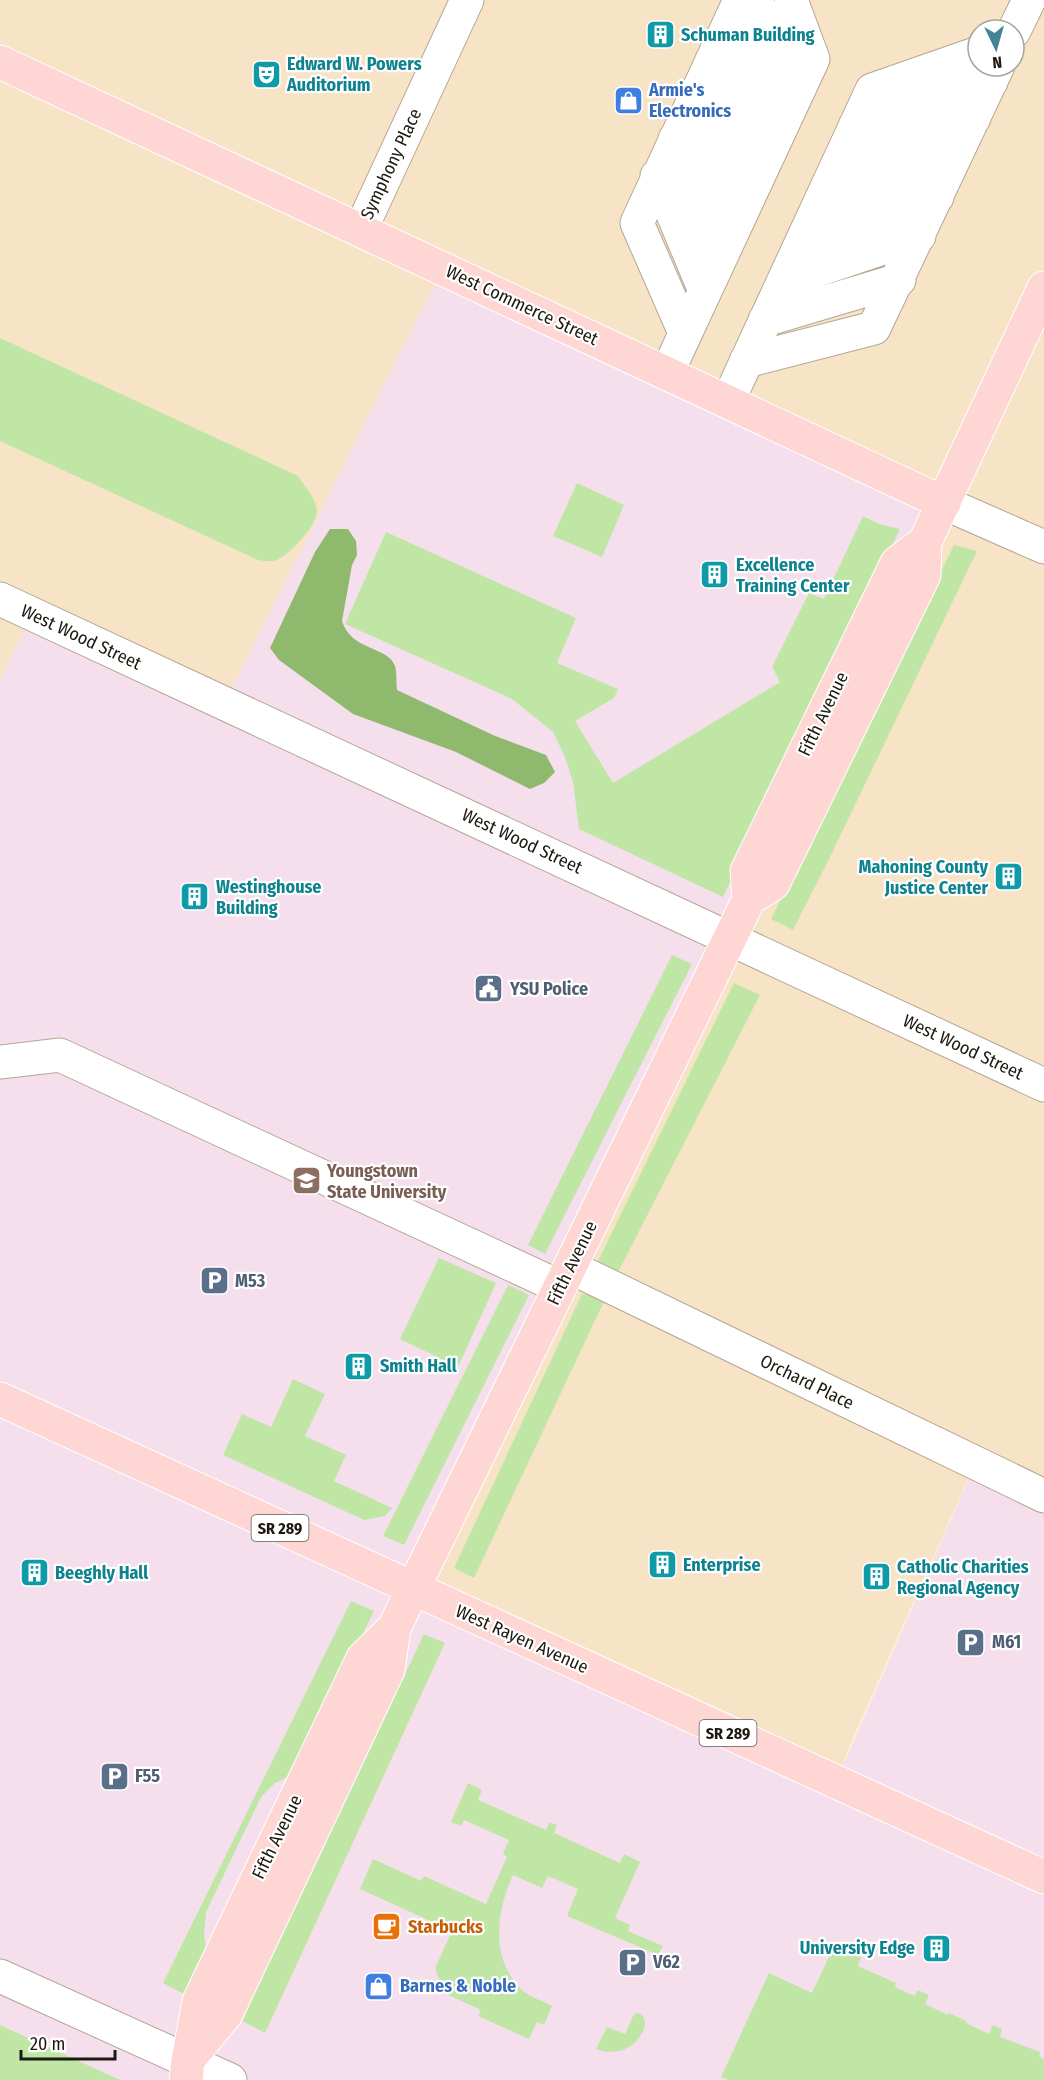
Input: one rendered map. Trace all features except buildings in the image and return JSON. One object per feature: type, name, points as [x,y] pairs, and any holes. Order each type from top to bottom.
[{"type":"main road","name":"West Commerce Street","points":[[0,62],[944,503]]},
{"type":"main road","name":"Fifth Avenue","points":[[181,2073],[199,2001],[363,1658],[394,1628],[749,899],[747,871],[897,562],[925,542],[1044,288]]},
{"type":"main road","name":"West Rayen Avenue","points":[[0,1399],[1044,1877]]},
{"type":"street","name":"Symphony Place","points":[[361,229],[467,0]]},
{"type":"street","points":[[667,373],[813,59],[791,0]]},
{"type":"street","points":[[1020,18],[1029,0]]},
{"type":"street","points":[[742,6],[795,98]]},
{"type":"street","points":[[685,333],[637,223],[712,60],[742,6]]},
{"type":"street","points":[[742,6],[777,136]]},
{"type":"street","points":[[712,60],[758,177]]},
{"type":"street","points":[[728,401],[872,90],[966,72]]},
{"type":"street","points":[[746,361],[874,328],[974,118],[986,78]]},
{"type":"street","points":[[694,98],[740,216]]},
{"type":"street","points":[[838,164],[974,118]]},
{"type":"street","points":[[675,139],[722,255]]},
{"type":"street","points":[[820,202],[955,157]]},
{"type":"street","points":[[657,176],[705,291]]},
{"type":"street","points":[[802,241],[937,196]]},
{"type":"street","points":[[784,280],[918,236]]},
{"type":"street","points":[[765,320],[899,279]]},
{"type":"street","name":"West Commerce Street","points":[[944,503],[1044,547]]},
{"type":"street","name":"West Wood Street","points":[[0,599],[1044,1085]]},
{"type":"street","name":"Orchard Place","points":[[0,1062],[60,1055],[565,1277],[1044,1496]]},
{"type":"street","points":[[0,1976],[181,2073],[230,2080]]},
{"type":"shaded area","points":[[0,0],[1044,0],[1044,1496],[975,1463],[850,1744],[837,1782],[413,1589],[225,703],[32,614],[0,680]]},
{"type":"shaded area","name":"Youngstown State University","points":[[443,268],[944,503],[413,1589],[836,1782],[971,1474],[1044,1496],[1044,2080],[0,2080],[0,680],[32,614],[225,702]]},
{"type":"green space","points":[[0,338],[298,476],[316,505],[313,523],[303,538],[283,556],[272,561],[258,560],[0,441]]},
{"type":"green space","points":[[577,483],[624,505],[602,557],[553,536]]},
{"type":"green space","points":[[863,516],[879,524],[900,529],[723,897],[579,829],[573,782],[565,757],[553,732],[512,699],[345,624],[386,532],[576,618],[557,663],[618,689],[614,698],[575,721],[613,783],[780,682],[772,667],[809,593],[824,599]]},
{"type":"green space","points":[[330,529],[348,529],[356,541],[357,555],[352,565],[342,621],[347,631],[353,638],[391,660],[396,669],[397,690],[493,735],[546,755],[555,772],[544,783],[530,789],[456,752],[353,714],[279,660],[270,648],[315,552]]},
{"type":"green space","points":[[954,545],[977,551],[793,930],[771,919]]},
{"type":"green space","points":[[672,955],[692,964],[545,1254],[528,1245]]},
{"type":"green space","points":[[734,983],[760,995],[614,1280],[597,1263]]},
{"type":"green space","points":[[439,1258],[496,1283],[458,1367],[400,1339]]},
{"type":"green space","points":[[508,1285],[529,1295],[404,1545],[383,1536]]},
{"type":"green space","points":[[582,1294],[606,1297],[474,1578],[454,1568]]},
{"type":"green space","points":[[293,1379],[325,1394],[305,1436],[346,1455],[334,1481],[392,1508],[385,1516],[364,1520],[223,1455],[242,1414],[271,1427]]},
{"type":"green space","points":[[351,1601],[374,1611],[294,1774],[275,1783],[261,1797],[206,1912],[204,1935],[207,1956],[188,1996],[163,1983]]},
{"type":"green space","points":[[424,1634],[445,1643],[265,2033],[242,2021]]},
{"type":"green space","points":[[468,1783],[482,1790],[478,1800],[546,1830],[549,1822],[557,1825],[554,1833],[620,1863],[624,1854],[640,1862],[615,1918],[630,1925],[628,1931],[663,1946],[658,1955],[567,1916],[578,1889],[548,1876],[542,1888],[513,1875],[500,1918],[500,1947],[504,1961],[510,1975],[522,1990],[552,2006],[544,2025],[537,2022],[529,2039],[478,2016],[481,2010],[444,1993],[435,1968],[452,1931],[360,1889],[373,1859],[421,1881],[424,1876],[486,1904],[507,1857],[503,1854],[509,1840],[464,1820],[461,1826],[451,1822]]},
{"type":"green space","points":[[835,1944],[861,1957],[858,1966],[896,1983],[895,1987],[914,1996],[918,1990],[929,1995],[925,2004],[948,2015],[949,2013],[989,2034],[993,2025],[1002,2029],[1000,2037],[1040,2052],[1039,2057],[1044,2059],[1044,2080],[728,2080],[721,2077],[769,1973],[812,1993]]},
{"type":"green space","points":[[638,2013],[644,2017],[645,2024],[634,2044],[622,2050],[610,2052],[596,2049],[607,2027],[625,2034],[634,2014]]},
{"type":"green space","points":[[0,2025],[120,2080],[0,2080]]},
{"type":"place","name":"Schuman Building","points":[[660,35]]},
{"type":"place","name":"Edward W. Powers Auditorium","points":[[266,74]]},
{"type":"place","name":"Armie's Electronics","points":[[628,100]]},
{"type":"place","name":"Excellence Training Center","points":[[715,575]]},
{"type":"place","name":"Mahoning County Justice Center","points":[[1009,877]]},
{"type":"place","name":"Westinghouse Building","points":[[195,897]]},
{"type":"place","name":"YSU Police","points":[[489,989]]},
{"type":"place","name":"Youngstown State University","points":[[306,1181]]},
{"type":"place","name":"M53","points":[[214,1281]]},
{"type":"place","name":"Smith Hall","points":[[359,1366]]},
{"type":"place","name":"Enterprise","points":[[662,1565]]},
{"type":"place","name":"Beeghly Hall","points":[[34,1573]]},
{"type":"place","name":"Catholic Charities Regional Agency","points":[[876,1577]]},
{"type":"place","name":"M61","points":[[971,1642]]},
{"type":"place","name":"F55","points":[[114,1776]]},
{"type":"place","name":"Starbucks","points":[[387,1927]]},
{"type":"place","name":"University Edge","points":[[936,1948]]},
{"type":"place","name":"V62","points":[[632,1962]]},
{"type":"place","name":"Barnes & Noble","points":[[379,1986]]}]
